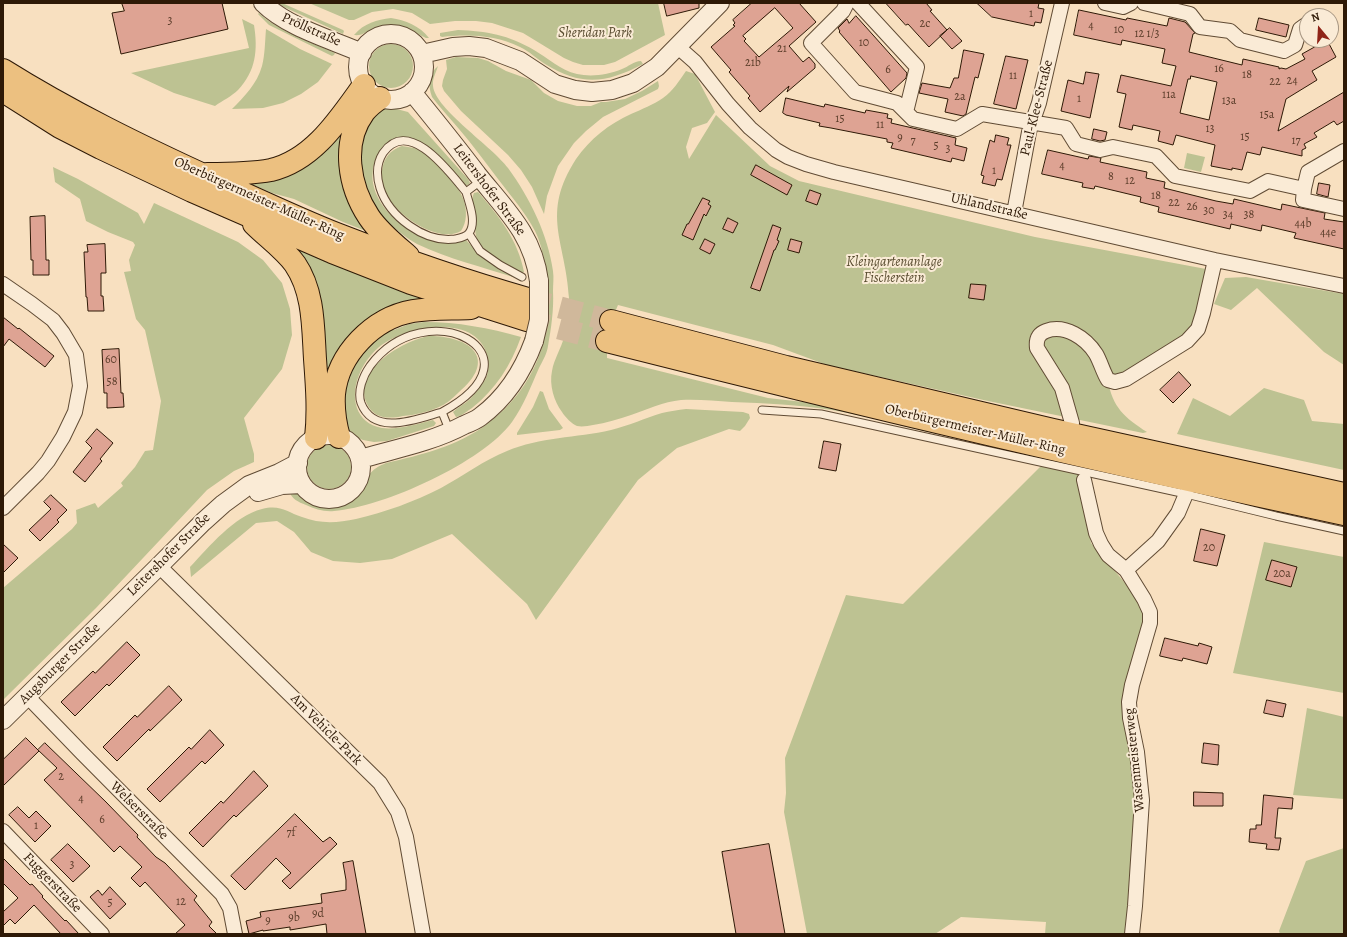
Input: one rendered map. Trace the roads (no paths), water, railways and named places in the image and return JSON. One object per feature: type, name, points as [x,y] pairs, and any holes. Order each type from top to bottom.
[{"type":"highway","name":"Oberbürgermeister-Müller-Ring","points":[[3,70],[70,111],[134,143],[338,235],[418,265],[529,294]]},
{"type":"highway","name":"Oberbürgermeister-Müller-Ring","points":[[3,91],[60,127],[101,148],[332,252],[411,283],[486,308],[529,294]]},
{"type":"highway","points":[[202,174],[252,173],[272,169],[289,163],[305,154],[322,139],[345,111],[372,91]]},
{"type":"highway","points":[[372,91],[364,112],[356,127],[351,148],[350,163],[352,181],[359,200],[369,218],[380,231],[418,265]]},
{"type":"highway","points":[[243,213],[284,251],[295,265],[306,288],[311,308],[317,394],[318,421],[316,438]]},
{"type":"highway","points":[[339,437],[335,422],[334,408],[336,383],[346,358],[362,337],[385,321],[412,311],[486,308]]},
{"type":"highway","name":"Oberbürgermeister-Müller-Ring","points":[[1344,494],[1053,430],[786,367],[609,331],[805,391],[1048,448],[1344,514]]},
{"type":"street","name":"Pröllstraße","points":[[263,3],[272,12],[292,24],[362,53]]},
{"type":"street","points":[[422,54],[452,47],[469,46],[486,48],[520,61],[555,84],[575,90],[592,92],[612,90],[633,83],[658,67],[720,3]]},
{"type":"street","points":[[848,3],[843,11],[811,43],[854,92],[897,103],[913,119],[957,129],[982,114],[1066,128],[1076,144],[1100,150],[1113,147],[1156,156],[1175,176],[1250,190],[1268,181],[1304,189]]},
{"type":"street","points":[[858,3],[917,67],[906,112]]},
{"type":"street","name":"Paul-Klee-Straße","points":[[1014,213],[1031,122],[1039,103],[1062,3]]},
{"type":"street","points":[[1105,3],[1123,7],[1131,3]]},
{"type":"street","points":[[1144,3],[1190,14],[1200,27],[1230,31],[1240,40],[1284,51],[1295,45],[1299,31]]},
{"type":"street","points":[[392,34],[406,38],[413,42],[422,54],[424,62],[423,75],[420,82],[412,92],[404,97],[395,99],[372,91],[359,70],[359,59],[362,53],[370,42],[377,37],[392,34]]},
{"type":"street","name":"Uhlandstraße","points":[[678,47],[695,62],[731,108],[750,128],[776,150],[788,157],[806,164],[834,172],[1215,260],[1344,286]]},
{"type":"street","name":"Leitershofer Straße","points":[[360,459],[426,441],[450,432],[480,417],[505,394],[522,371],[534,341],[539,320],[529,294],[537,265],[528,241],[512,216],[412,92]]},
{"type":"street","points":[[1344,151],[1308,172],[1303,200],[1344,209]]},
{"type":"street","points":[[1072,423],[1062,388],[1037,348],[1036,342],[1038,336],[1050,329],[1060,329],[1071,332],[1082,338],[1090,346],[1108,380],[1115,382],[1126,379],[1187,341],[1198,329],[1215,260]]},
{"type":"street","points":[[3,284],[53,320],[64,332],[76,355],[80,386],[75,412],[48,461],[3,508]]},
{"type":"street","points":[[330,435],[339,437],[347,441],[354,448],[360,459],[361,468],[357,482],[349,492],[343,496],[330,499],[315,496],[302,484],[299,476],[298,463],[300,455],[305,447],[316,438],[330,435]]},
{"type":"street","name":"Leitershofer Straße","points":[[117,607],[223,504],[249,485],[279,473],[298,463]]},
{"type":"street","name":"Wasenmeisterweg","points":[[1084,480],[1096,533],[1101,544],[1108,555],[1126,570],[1144,599],[1150,612],[1150,623],[1132,685],[1129,702],[1142,800],[1132,934]]},
{"type":"street","name":"Leitershofer Straße","points":[[223,504],[282,485],[302,484]]},
{"type":"street","points":[[1126,570],[1158,541],[1178,513],[1186,494]]},
{"type":"street","name":"Am Vehicle-Park","points":[[159,566],[380,783],[398,812],[406,837],[423,934]]},
{"type":"street","name":"Augsburger Straße","points":[[3,720],[117,607]]},
{"type":"street","name":"Welserstraße","points":[[27,696],[222,894],[230,908],[235,934]]},
{"type":"street","name":"Fuggerstraße","points":[[3,831],[102,934]]},
{"type":"lane","points":[[402,142],[411,142],[432,154],[466,192],[472,212],[471,227],[468,234],[462,238],[454,239],[435,238],[402,220],[393,211],[386,202],[382,192],[377,174],[377,165],[382,154],[390,146],[402,142]]},
{"type":"lane","points":[[466,192],[482,180]]},
{"type":"lane","points":[[468,234],[480,251],[500,265],[529,294]]},
{"type":"lane","points":[[442,331],[461,335],[475,343],[484,363],[484,371],[481,379],[474,390],[464,399],[442,412],[400,423],[376,421],[368,416],[363,409],[360,400],[360,389],[368,368],[383,352],[404,338],[415,334],[442,331]]},
{"type":"lane","points":[[762,410],[821,414],[1186,494],[1344,531]]},
{"type":"lane","points":[[442,412],[450,432]]},
{"type":"tunnel","points":[[528,299],[611,321]]},
{"type":"tunnel","points":[[527,320],[607,341]]},
{"type":"park label","name":"Sheridan Park","points":[[595,34]]},
{"type":"park label","name":"Kleingartenanlage Fischerstein","points":[[894,272]]}]
